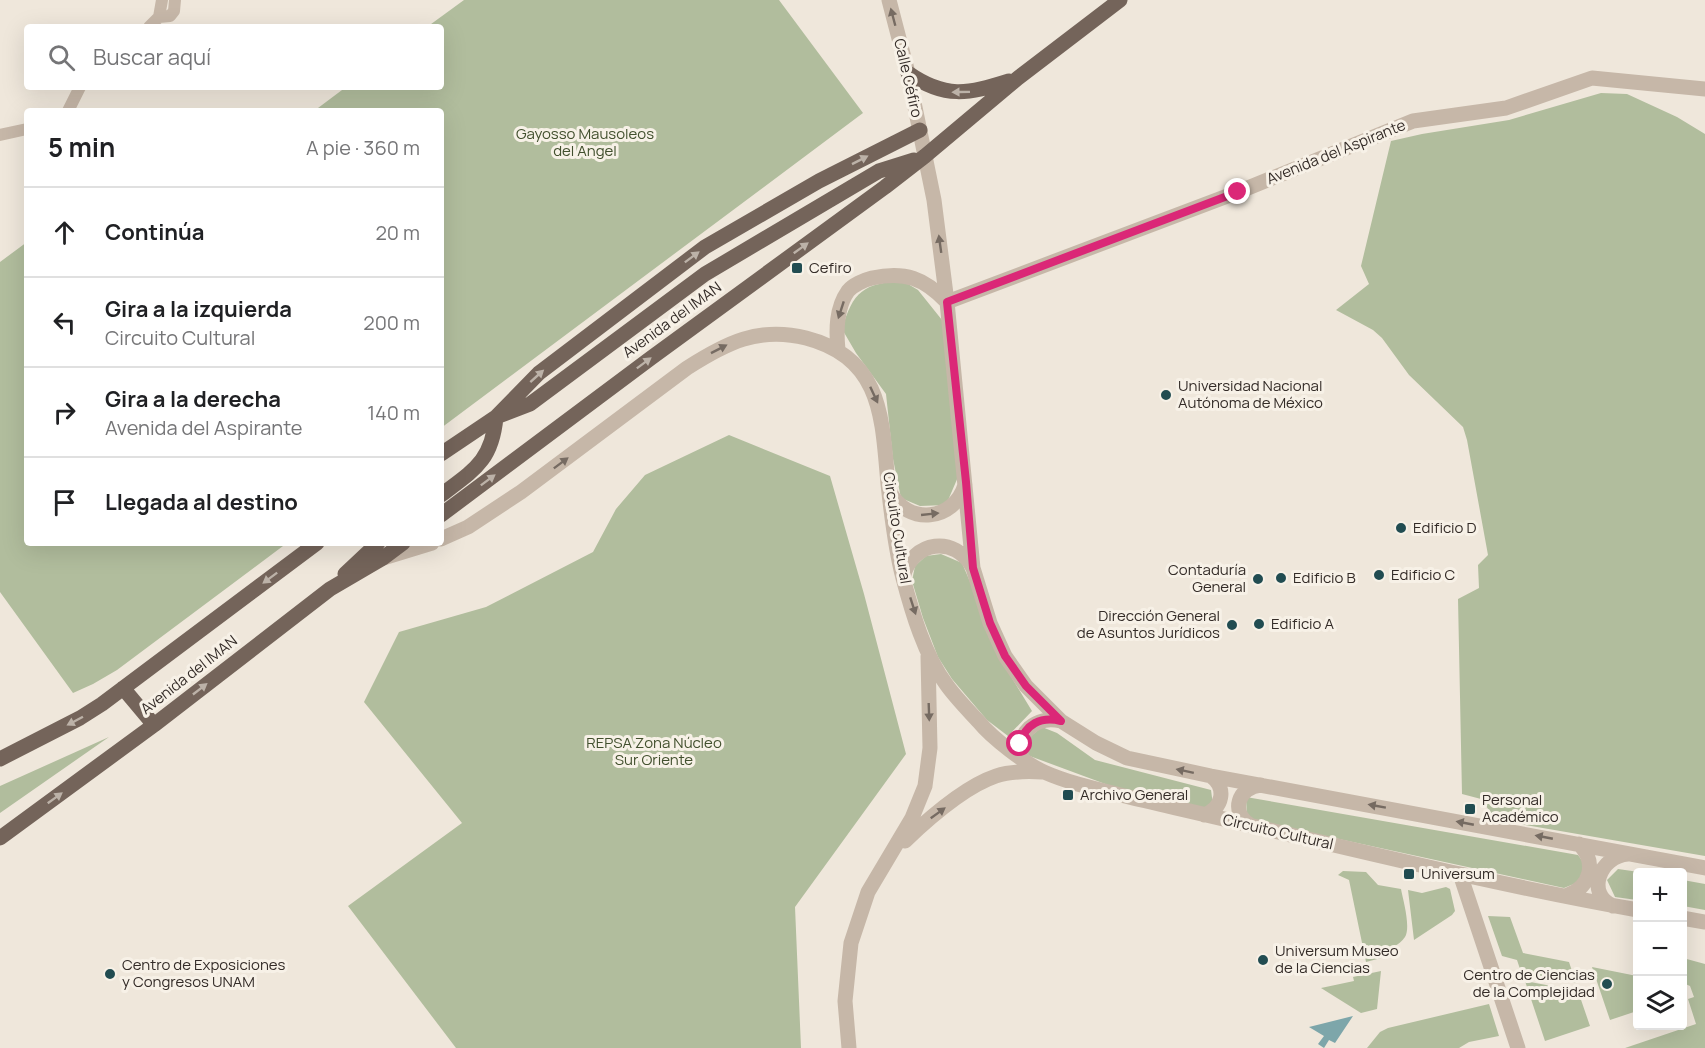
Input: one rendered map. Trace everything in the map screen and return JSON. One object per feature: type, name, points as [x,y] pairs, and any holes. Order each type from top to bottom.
[{"type":"main road","name":"Avenida del IMAN","points":[[444,513],[925,156],[1018,78],[1120,0]]},
{"type":"main road","points":[[908,73],[938,90],[955,92],[969,92],[1018,78]]},
{"type":"main road","points":[[444,493],[474,470],[487,454],[494,436],[496,417],[540,374],[705,247],[819,181],[920,130]]},
{"type":"main road","name":"Avenida del IMAN","points":[[444,452],[496,417],[530,404],[705,274],[879,171],[925,156]]},
{"type":"main road","name":"Avenida del IMAN","points":[[0,759],[80,718],[313,546]]},
{"type":"main road","points":[[330,589],[375,546]]},
{"type":"main road","name":"Avenida del IMAN","points":[[0,838],[154,725],[330,589],[399,546]]},
{"type":"main road","points":[[123,688],[154,725]]},
{"type":"street","points":[[152,24],[159,17],[162,0]]},
{"type":"street","points":[[159,17],[170,16],[174,10],[175,0]]},
{"type":"street","name":"Calle Céfiro","points":[[889,0],[908,73],[925,156]]},
{"type":"street","name":"Avenida del Aspirante","points":[[947,302],[1238,192],[1413,121],[1506,108],[1592,78],[1705,89]]},
{"type":"street","points":[[70,108],[78,90]]},
{"type":"street","points":[[0,135],[24,130]]},
{"type":"street","points":[[925,156],[934,200],[947,302],[973,568]]},
{"type":"street","points":[[837,350],[836,328],[840,308],[849,290],[865,279],[890,274],[910,277],[935,290],[947,302]]},
{"type":"street","name":"Circuito Cultural","points":[[444,538],[468,527],[498,508],[709,353],[736,340],[765,334],[795,336],[816,341],[837,350],[864,377],[877,398],[883,424],[889,490],[903,577],[928,653],[945,683],[982,726],[1022,758],[1043,772],[1101,790],[1460,874],[1633,909]]},
{"type":"street","points":[[889,490],[904,509],[928,516],[953,506],[964,491],[966,482]]},
{"type":"street","points":[[383,558],[422,546]]},
{"type":"street","points":[[903,577],[905,568],[915,554],[931,547],[948,546],[956,549],[969,560],[990,623],[1005,656],[1026,686],[1061,721],[1096,743],[1127,758],[1211,776],[1705,868]]},
{"type":"street","points":[[849,1048],[845,1001],[851,943],[868,892],[894,852],[912,818],[925,786],[930,748],[928,653]]},
{"type":"street","points":[[1022,758],[1020,744],[1025,731],[1030,726],[1048,719],[1061,721]]},
{"type":"street","points":[[894,852],[923,824],[975,786],[1017,771],[1043,772]]},
{"type":"street","points":[[1204,815],[1215,809],[1221,799],[1221,788],[1211,776]]},
{"type":"street","points":[[1250,825],[1239,814],[1238,803],[1248,788],[1261,785]]},
{"type":"street","points":[[1568,896],[1581,888],[1589,876],[1588,855],[1579,844]]},
{"type":"street","points":[[1614,906],[1608,904],[1600,891],[1598,884],[1602,869],[1606,863],[1619,855],[1634,855]]},
{"type":"street","points":[[1460,874],[1518,1048]]},
{"type":"street","points":[[1687,919],[1705,922]]},
{"type":"green space","name":"Gayosso Mausoleos del Angel","points":[[464,0],[779,0],[863,113],[444,426],[444,108],[318,108],[342,90],[444,90],[444,24],[431,24]]},
{"type":"green space","points":[[1601,93],[1627,94],[1677,117],[1705,134],[1705,856],[1496,820],[1481,799],[1462,794],[1458,599],[1479,588],[1478,565],[1488,555],[1467,440],[1463,427],[1409,375],[1382,338],[1373,330],[1336,310],[1369,284],[1361,266],[1391,141],[1509,120]]},
{"type":"green space","points":[[24,244],[24,546],[283,546],[117,670],[73,693],[0,592],[0,262]]},
{"type":"green space","points":[[903,281],[918,290],[942,320],[958,477],[946,505],[920,506],[901,498],[893,459],[886,394],[856,353],[842,329],[851,306],[862,292],[878,284]]},
{"type":"green space","name":"REPSA Zona Núcleo Sur Oriente","points":[[729,435],[830,476],[906,754],[795,907],[801,1048],[456,1048],[348,906],[462,823],[364,702],[399,632],[486,607],[593,552],[616,509],[645,475]]},
{"type":"green space","points":[[941,554],[962,563],[1010,675],[1032,711],[1008,736],[987,720],[952,679],[938,657],[923,618],[912,581],[915,566],[926,556]]},
{"type":"green space","points":[[1042,727],[1057,733],[1095,760],[1211,790],[1213,805],[1203,811],[1108,785],[1027,755],[1031,736]]},
{"type":"green space","points":[[109,737],[0,813],[0,786]]},
{"type":"green space","points":[[1246,797],[1578,855],[1586,866],[1581,881],[1564,888],[1247,819]]},
{"type":"green space","points":[[1618,869],[1633,871],[1633,899],[1615,897],[1607,880]]},
{"type":"green space","points":[[1343,871],[1366,872],[1378,885],[1401,889],[1407,933],[1385,957],[1366,962],[1349,880],[1338,875]]},
{"type":"green space","points":[[1687,881],[1705,884],[1705,910],[1687,907]]},
{"type":"green space","points":[[1446,887],[1450,889],[1455,911],[1414,940],[1408,890],[1422,893]]},
{"type":"green space","points":[[1488,916],[1510,917],[1523,953],[1569,962],[1576,983],[1521,972],[1517,960],[1502,956]]},
{"type":"green space","points":[[1687,959],[1705,964],[1705,1048],[1625,1048],[1678,1030],[1687,1030],[1687,1027],[1696,1024],[1688,999],[1694,997],[1690,986],[1687,985]]},
{"type":"green space","points":[[1592,967],[1633,975],[1633,1012],[1610,1020]]},
{"type":"green space","points":[[1381,971],[1377,1009],[1361,1013],[1321,988],[1354,981],[1353,977]]},
{"type":"green space","points":[[1525,981],[1578,991],[1590,1026],[1545,1041]]},
{"type":"green space","points":[[1489,1004],[1499,1036],[1469,1042],[1459,1048],[1367,1048],[1380,1032],[1388,1028]]},
{"type":"water","points":[[1353,1016],[1335,1043],[1329,1040],[1324,1048],[1318,1044],[1324,1036],[1309,1027]]},
{"type":"place","name":"Cefiro","points":[[797,268]]},
{"type":"place","name":"Universidad Nacional Autónoma de México","points":[[1166,395]]},
{"type":"place","name":"Edificio D","points":[[1401,528]]},
{"type":"place","name":"Edificio C","points":[[1379,575]]},
{"type":"place","name":"Edificio B","points":[[1281,578]]},
{"type":"place","name":"Contaduría General","points":[[1258,579]]},
{"type":"place","name":"Edificio A","points":[[1259,624]]},
{"type":"place","name":"Dirección General de Asuntos Jurídicos","points":[[1232,625]]},
{"type":"place","name":"Archivo General","points":[[1068,795]]},
{"type":"place","name":"Personal Académico","points":[[1470,809]]},
{"type":"place","name":"Universum","points":[[1409,874]]},
{"type":"place","name":"Universum Museo de la Ciencias","points":[[1263,960]]},
{"type":"place","name":"Centro de Exposiciones y Congresos UNAM","points":[[110,974]]},
{"type":"place","name":"Centro de Ciencias de la Complejidad","points":[[1607,984]]},
{"type":"route","points":[[1020,744],[1025,731],[1035,723],[1048,719],[1061,721],[1026,686],[1005,656],[990,623],[973,568],[947,302],[1238,192]]}]
